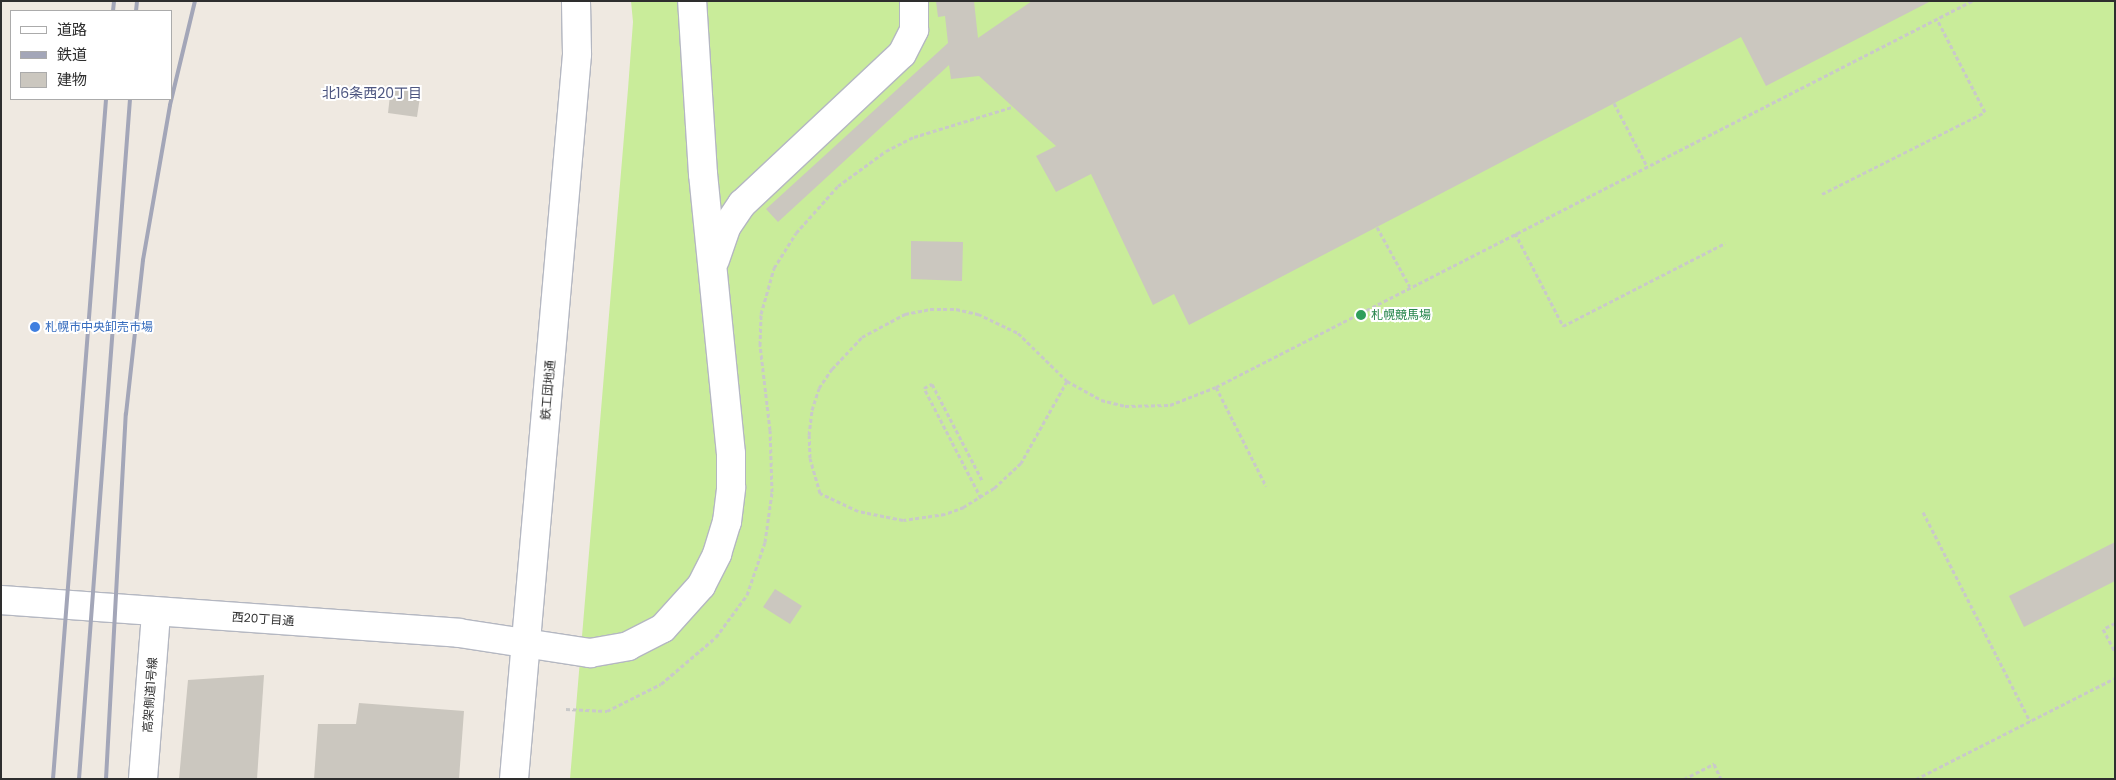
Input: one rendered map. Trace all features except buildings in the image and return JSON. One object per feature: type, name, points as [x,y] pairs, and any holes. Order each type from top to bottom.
[{"type":"street","name":"鉄工団地通","points":[[514,779],[577,54],[576,1]]},
{"type":"street","points":[[692,1],[712,287]]},
{"type":"street","points":[[712,287],[715,255],[727,226],[742,204],[902,54],[914,30],[914,1]]},
{"type":"street","name":"西20丁目通","points":[[1,600],[459,633],[590,653],[628,646],[663,628],[701,586],[717,554],[727,522],[731,487],[729,428],[712,287]]},
{"type":"street","name":"高架側道1号線","points":[[143,779],[156,612]]},
{"type":"path","points":[[1068,381],[1021,463],[981,498],[946,514],[902,520],[858,511],[820,493],[810,458],[810,426],[819,388],[832,369],[862,337],[887,322],[930,309],[956,309],[991,319],[1018,332],[1068,381],[1101,400],[1125,406],[1148,408],[1190,400],[1972,1]]},
{"type":"path","points":[[1822,194],[1985,112],[1937,19]]},
{"type":"path","points":[[1614,103],[1647,166]]},
{"type":"path","points":[[566,709],[607,711],[661,684],[716,637],[747,595],[765,542],[772,492],[770,430],[760,345],[761,314],[774,268],[792,239],[838,186],[886,151],[914,137],[1012,107]]},
{"type":"path","points":[[1377,227],[1410,287]]},
{"type":"path","points":[[1515,233],[1563,326],[1725,243]]},
{"type":"path","points":[[981,498],[924,388],[932,384],[982,480]]},
{"type":"path","points":[[1216,387],[1266,486]]},
{"type":"path","points":[[1923,512],[2030,721]]},
{"type":"path","points":[[2115,623],[2103,629],[2115,652]]},
{"type":"path","points":[[1916,779],[2115,678]]},
{"type":"path","points":[[1684,779],[1714,764],[1721,779]]},
{"type":"green space","name":"札幌競馬場","points":[[631,1],[2115,1],[2115,779],[570,779],[628,89],[633,22]]},
{"type":"railway","points":[[113,10],[114,1]]},
{"type":"railway","points":[[136,10],[137,1]]},
{"type":"railway","points":[[172,97],[195,1]]},
{"type":"railway","points":[[53,779],[106,100]]},
{"type":"railway","points":[[79,779],[130,100]]},
{"type":"railway","points":[[106,779],[126,414],[143,260],[171,100]]},
{"type":"place","name":"札幌競馬場","points":[[1361,315]]},
{"type":"place","name":"札幌市中央卸売市場","points":[[35,327]]},
{"type":"district","name":"北16条西20丁目","points":[[372,93]]}]
